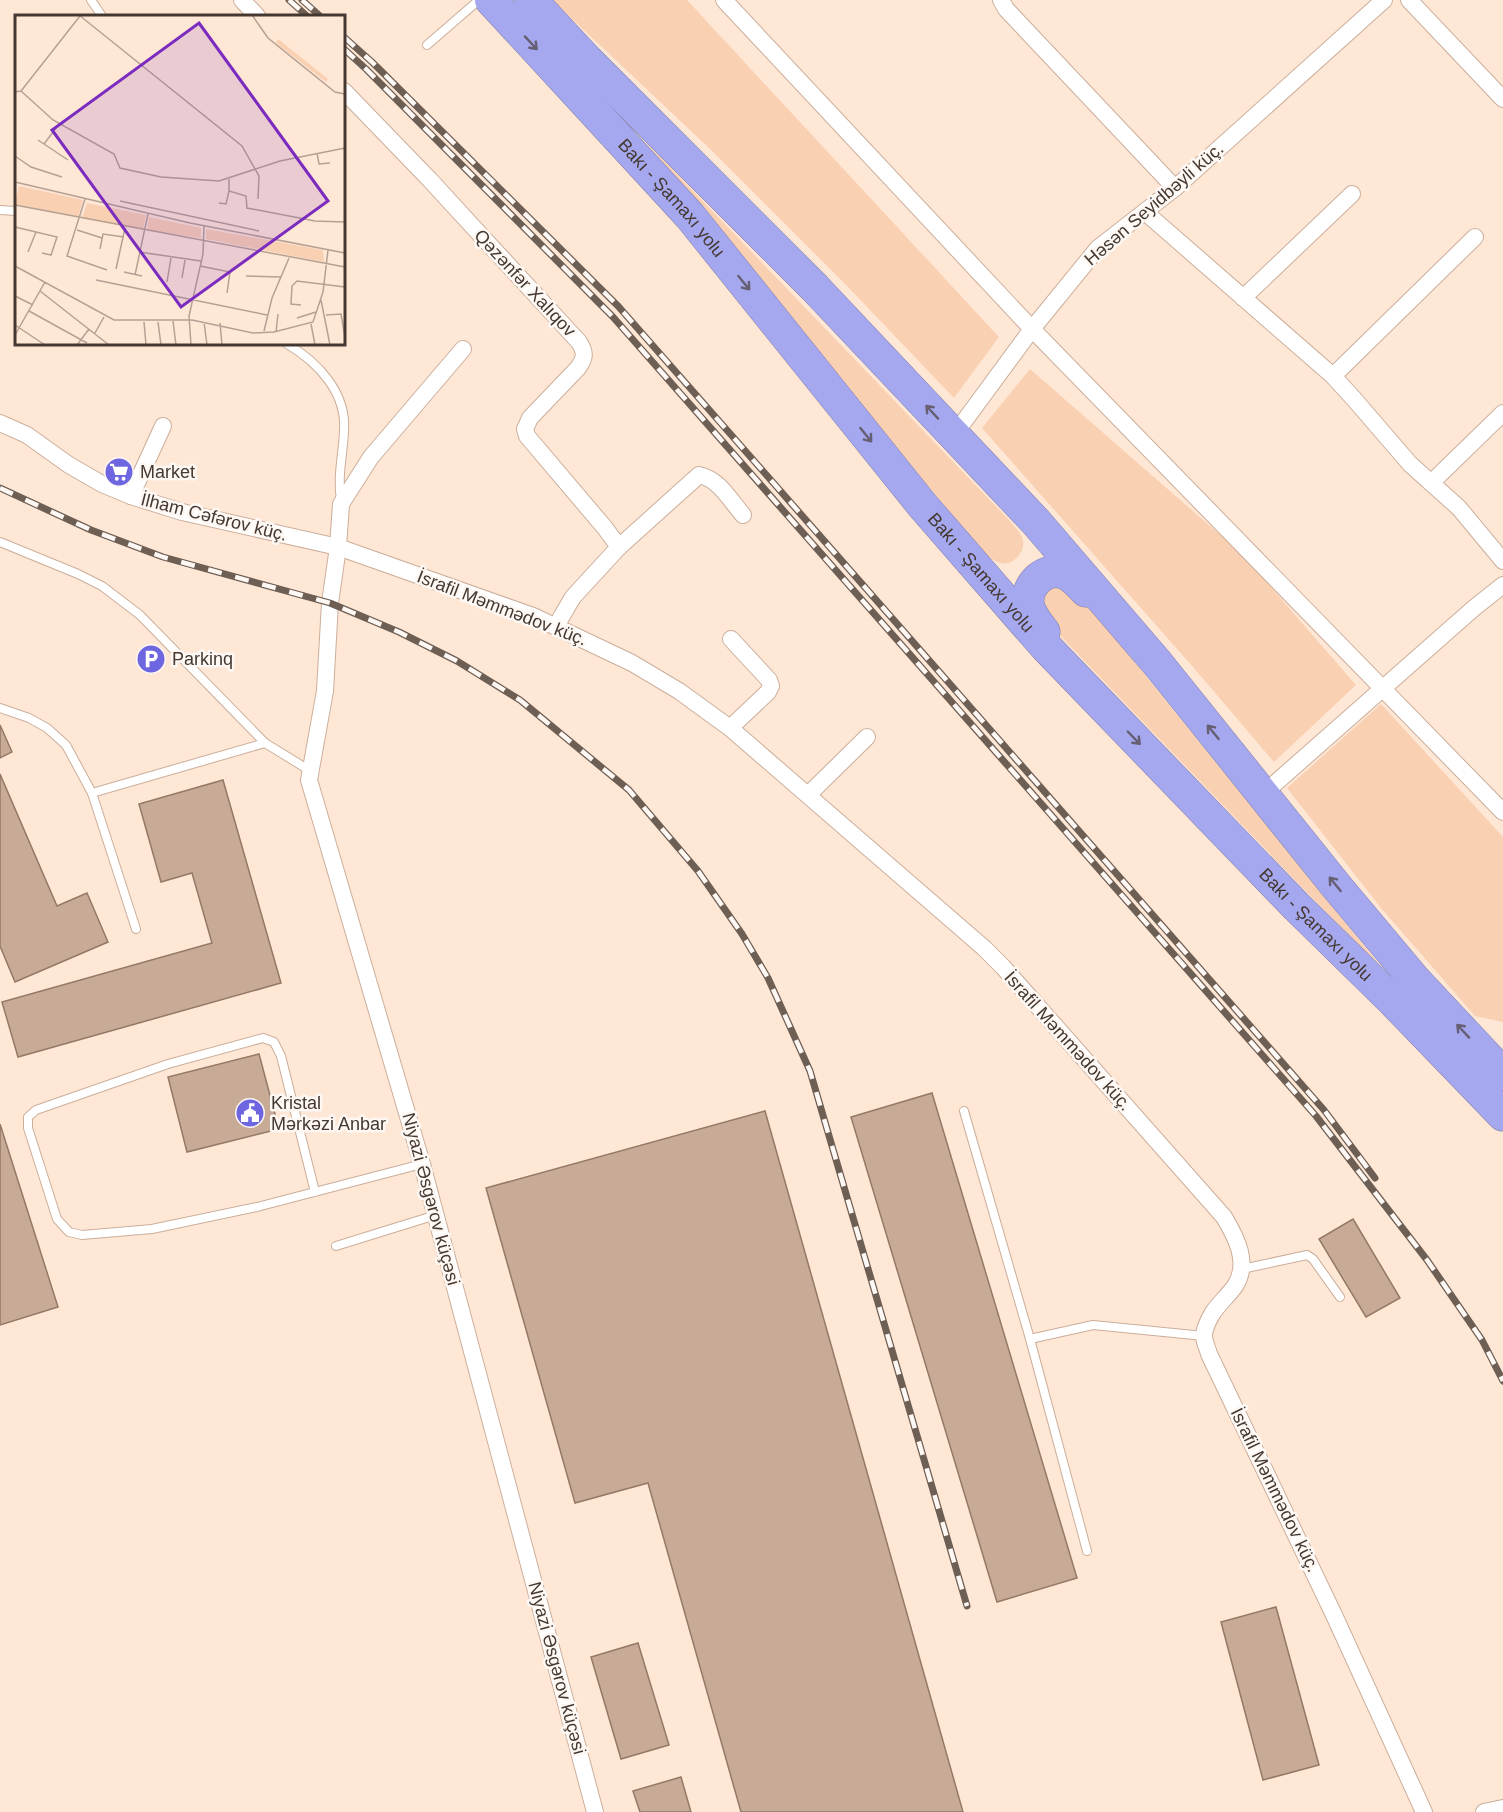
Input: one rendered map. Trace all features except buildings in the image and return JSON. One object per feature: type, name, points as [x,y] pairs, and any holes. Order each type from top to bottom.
[{"type":"highway","name":"Bakı - Şamaxı yolu","points":[[491,0],[690,216],[923,506],[1045,646],[1503,1116]]},
{"type":"highway","name":"Bakı - Şamaxı yolu","points":[[531,0],[587,60],[815,288],[1052,539],[1158,664],[1337,887],[1408,971],[1503,1074]]},
{"type":"highway","points":[[923,506],[993,571],[1005,576],[1016,573],[1027,565],[1035,548],[1032,539],[964,446]]},
{"type":"highway","points":[[1102,705],[1031,613],[1028,594],[1031,586],[1039,578],[1049,572],[1061,571],[1071,576],[1158,664]]},
{"type":"street","points":[[724,0],[1032,329],[1383,688],[1500,802]]},
{"type":"street","points":[[1001,0],[1005,9],[1175,188]]},
{"type":"street","name":"Həsən Seyidbəyli küç.","points":[[964,446],[1032,329],[1087,259],[1107,240],[1175,188],[1384,0]]},
{"type":"street","points":[[1409,0],[1503,99]]},
{"type":"street","name":"Qəzənfər Xalıqov","points":[[345,92],[430,180],[585,351],[584,360],[578,368],[530,418],[525,429],[527,436],[619,547]]},
{"type":"street","points":[[1243,298],[1352,194]]},
{"type":"street","points":[[1145,212],[1333,376],[1410,464],[1459,508],[1503,561]]},
{"type":"street","points":[[1333,376],[1475,237]]},
{"type":"street","points":[[341,504],[371,457],[463,349]]},
{"type":"street","points":[[1431,483],[1503,413]]},
{"type":"street","name":"İlham Cəfərov küç.","points":[[0,423],[27,435],[69,465],[102,484],[131,496],[182,512],[338,547]]},
{"type":"street","points":[[131,496],[163,426]]},
{"type":"street","points":[[556,626],[563,610],[573,597],[619,547],[699,475],[709,477],[715,482],[743,515]]},
{"type":"street","name":"Niyazi Əsgərov küçəsi","points":[[341,504],[330,603],[325,691],[309,770],[312,794],[422,1164],[595,1812]]},
{"type":"street","name":"İsrafil Məmmədov küç.","points":[[338,547],[556,626],[632,663],[679,691],[730,728],[932,902],[1003,967],[1224,1217],[1234,1233],[1242,1269]]},
{"type":"street","points":[[1263,794],[1503,585]]},
{"type":"street","points":[[730,728],[768,692],[771,686],[769,680],[731,639]]},
{"type":"street","points":[[808,795],[867,737]]},
{"type":"street","points":[[1204,1336],[1207,1322],[1215,1308],[1236,1284],[1242,1269]]},
{"type":"street","name":"İsrafil Məmmədov küç.","points":[[1204,1336],[1209,1354],[1334,1615],[1424,1812]]},
{"type":"street","points":[[1484,1812],[1503,1808]]},
{"type":"lane","points":[[91,0],[101,15]]},
{"type":"lane","points":[[427,45],[478,0]]},
{"type":"lane","points":[[0,210],[15,211]]},
{"type":"lane","points":[[289,345],[300,351],[324,374],[345,416],[339,485],[341,504]]},
{"type":"lane","points":[[0,542],[78,574],[118,597],[140,615],[265,743],[309,770]]},
{"type":"lane","points":[[0,708],[29,718],[47,728],[66,745],[92,793],[136,929]]},
{"type":"lane","points":[[92,793],[265,743]]},
{"type":"lane","points":[[315,1192],[281,1056],[274,1042],[263,1038],[168,1064],[36,1110],[28,1117],[28,1128],[57,1218],[69,1232],[82,1235],[152,1229],[257,1207],[315,1192],[422,1164]]},
{"type":"lane","points":[[964,1111],[1030,1339],[1087,1551]]},
{"type":"lane","points":[[336,1246],[436,1215]]},
{"type":"lane","points":[[1242,1269],[1307,1255],[1313,1258],[1340,1297]]},
{"type":"lane","points":[[1030,1339],[1093,1325],[1204,1336]]},
{"type":"shaded area","points":[[552,0],[687,0],[999,337],[954,398],[848,287],[709,148]]},
{"type":"shaded area","points":[[647,143],[1010,521],[1020,533],[1023,543],[1021,552],[1014,560],[1009,563],[999,562],[988,557],[979,548]]},
{"type":"shaded area","points":[[1030,369],[1241,553],[1356,685],[1274,762],[982,428]]},
{"type":"shaded area","points":[[1051,584],[1081,596],[1394,983],[1046,621],[1038,606]]},
{"type":"shaded area","points":[[1381,704],[1503,837],[1503,1022],[1475,1016],[1381,908],[1287,788]]},
{"type":"railway","points":[[289,0],[306,15]]},
{"type":"railway","points":[[302,0],[319,15]]},
{"type":"railway","points":[[345,38],[618,306],[1324,1110],[1375,1178]]},
{"type":"railway","points":[[345,50],[613,317],[1316,1116],[1427,1260],[1482,1340],[1503,1381]]},
{"type":"railway","points":[[0,488],[91,530],[163,557],[330,603],[399,632],[457,661],[520,700],[629,790],[698,871],[742,934],[768,978],[810,1071],[967,1606]]},
{"type":"place","name":"Market","points":[[119,472]]},
{"type":"place","name":"Parkinq","points":[[151,659]]},
{"type":"place","name":"Kristal Mərkəzi Anbar","points":[[250,1113]]}]
